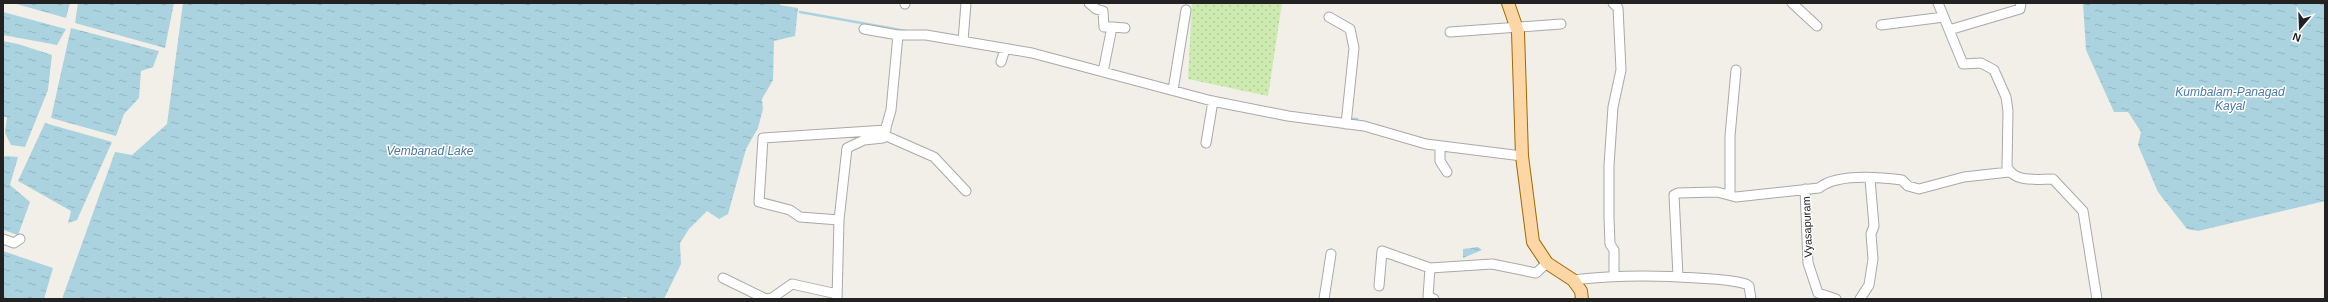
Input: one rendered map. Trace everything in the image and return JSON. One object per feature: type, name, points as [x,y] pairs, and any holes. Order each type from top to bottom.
[{"type":"main road","points":[[1508,3],[1515,27],[1518,32],[1522,156],[1533,242],[1547,263],[1573,280],[1581,290],[1582,299]]},
{"type":"street","points":[[963,41],[966,3]]},
{"type":"street","points":[[1089,3],[1096,9],[1103,11],[1104,27],[1125,28]]},
{"type":"street","points":[[1613,3],[1618,8],[1621,70],[1613,106],[1609,165],[1609,231],[1610,244],[1614,250],[1614,275]]},
{"type":"street","points":[[1792,3],[1817,26]]},
{"type":"street","points":[[1938,3],[1963,64],[1981,63],[1994,70],[2006,97],[2008,111],[2007,167],[2009,172]]},
{"type":"street","points":[[1949,30],[2020,9],[2021,3]]},
{"type":"street","points":[[1173,90],[1186,10]]},
{"type":"street","points":[[1328,17],[1350,29],[1354,48],[1346,124]]},
{"type":"street","points":[[1881,25],[1944,17]]},
{"type":"street","points":[[1450,32],[1561,24]]},
{"type":"street","points":[[1103,72],[1112,27]]},
{"type":"street","points":[[864,29],[898,35],[926,36],[963,41],[1005,49],[1032,52],[1213,101],[1288,116],[1364,126],[1440,146],[1522,156]]},
{"type":"street","points":[[723,278],[766,298],[772,298],[792,284],[837,296],[839,220],[847,148],[864,140],[883,138],[891,110],[898,35]]},
{"type":"street","points":[[1001,62],[1005,49]]},
{"type":"street","points":[[1730,195],[1730,136],[1736,70]]},
{"type":"street","points":[[1206,143],[1213,101]]},
{"type":"street","points":[[839,220],[800,218],[790,210],[759,202],[763,138],[885,133],[934,157],[966,191]]},
{"type":"street","points":[[1440,146],[1440,161],[1447,172]]},
{"type":"street","points":[[1678,276],[1674,196],[1678,193],[1718,192],[1743,196],[1820,188],[1827,182],[1853,177],[1902,180],[1908,186],[1919,189],[1964,177],[2009,172],[2026,179],[2053,180],[2083,211],[2097,299]]},
{"type":"street","points":[[1860,299],[1869,285],[1873,259],[1871,234],[1874,226],[1870,179]]},
{"type":"street","name":"Vyasapuram","points":[[1805,189],[1808,263],[1818,293],[1836,299]]},
{"type":"street","points":[[3,239],[14,243],[20,238]]},
{"type":"street","points":[[1379,286],[1382,251],[1430,268],[1492,264],[1536,272],[1547,263]]},
{"type":"street","points":[[1324,299],[1331,254]]},
{"type":"street","points":[[1430,268],[1428,297],[1434,299]]},
{"type":"street","points":[[1573,280],[1614,275],[1678,276],[1742,283],[1749,286],[1751,299]]},
{"type":"green space","points":[[1192,3],[1282,3],[1268,96],[1188,79]]},
{"type":"water","points":[[13,3],[70,3],[66,18]]},
{"type":"water","points":[[78,3],[174,3],[165,48],[75,23]]},
{"type":"water","name":"Vembanad Lake","points":[[183,3],[780,3],[780,5],[798,8],[795,36],[774,41],[773,80],[762,99],[763,109],[758,128],[746,149],[728,214],[719,219],[707,211],[689,229],[680,243],[681,264],[664,299],[630,299],[626,297],[615,299],[62,299],[115,152],[132,155],[167,124]]},
{"type":"water","name":"Kumbalam-Panagad Kayal","points":[[2083,3],[2325,3],[2325,201],[2198,231],[2187,229],[2158,192],[2138,145],[2141,132],[2128,112],[2114,112],[2086,50]]},
{"type":"water","points":[[3,12],[66,29],[57,45],[3,35]]},
{"type":"water","points":[[71,28],[159,51],[153,67],[141,71],[139,98],[124,114],[116,136],[51,118]]},
{"type":"water","points":[[3,41],[18,44],[52,55],[48,90],[25,147],[11,145],[5,133],[7,117],[3,117]]},
{"type":"water","points":[[45,123],[112,142],[77,220],[68,223],[71,211],[18,181]]},
{"type":"water","points":[[6,156],[18,157],[10,185],[30,202],[18,235],[3,230],[3,158]]},
{"type":"water","points":[[1478,247],[1482,250],[1463,258],[1463,249]]},
{"type":"water","points":[[3,251],[53,268],[44,299],[3,299]]},
{"type":"waterway","points":[[800,12],[906,31]]},
{"type":"waterway","points":[[1350,119],[1357,119],[1358,122]]}]
